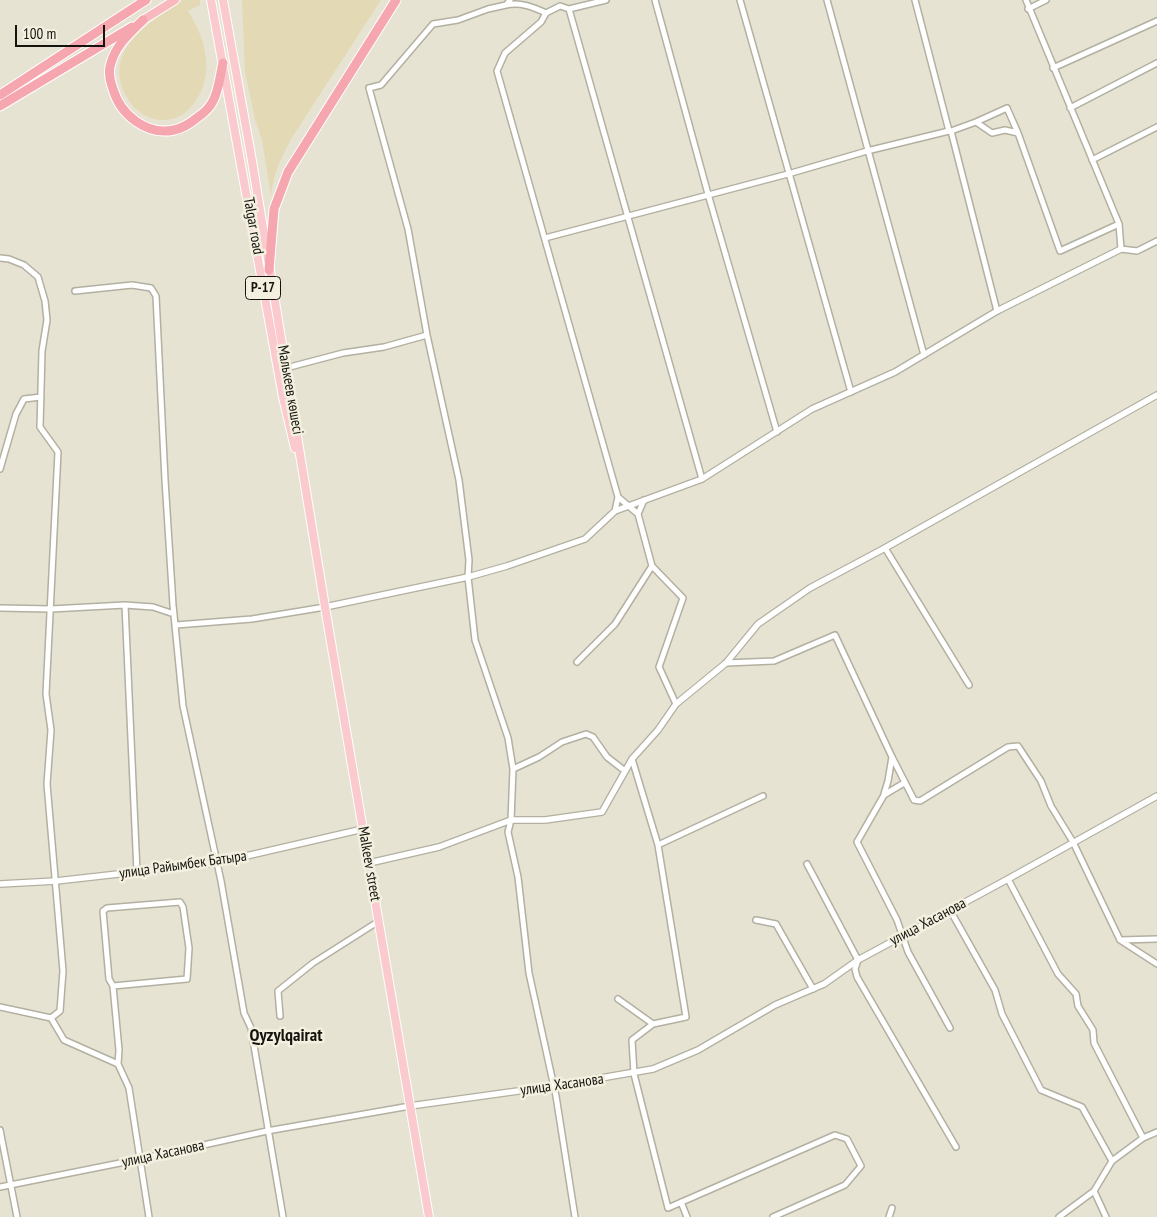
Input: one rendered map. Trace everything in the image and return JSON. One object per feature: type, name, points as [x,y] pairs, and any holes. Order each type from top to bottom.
[{"type":"highway","points":[[0,95],[146,0]]},
{"type":"highway","points":[[0,106],[175,0]]},
{"type":"highway","points":[[269,270],[274,209],[288,172],[396,0]]},
{"type":"highway","points":[[143,20],[116,50],[110,64],[110,80],[115,98],[122,109],[133,120],[144,126],[158,130],[174,130],[190,123],[203,113],[213,101],[223,63]]},
{"type":"main road","name":"Talgar road","points":[[211,0],[283,397],[310,511]]},
{"type":"main road","name":"Talgar road","points":[[223,0],[251,155],[269,270]]},
{"type":"main road","name":"Малькеев көшесі","points":[[269,270],[310,511]]},
{"type":"main road","name":"Malkeev street","points":[[310,511],[429,1217]]},
{"type":"street","points":[[606,0],[569,9],[560,6],[546,13],[541,22],[505,53],[497,71],[618,497],[615,511]]},
{"type":"street","points":[[655,0],[776,432]]},
{"type":"street","points":[[740,0],[788,174],[852,392]]},
{"type":"street","points":[[827,0],[924,355]]},
{"type":"street","points":[[915,0],[998,311]]},
{"type":"street","points":[[1026,0],[1028,9],[1119,224],[1120,249]]},
{"type":"street","points":[[1028,9],[1046,0]]},
{"type":"street","points":[[546,13],[531,7],[508,2],[458,20],[433,24],[381,86],[369,88],[408,229],[426,335],[459,480],[469,560],[468,577],[475,640],[508,738],[513,769],[511,820],[508,832],[518,877],[529,973],[554,1086],[575,1217]]},
{"type":"street","points":[[569,9],[702,479]]},
{"type":"street","points":[[1053,68],[1157,21]]},
{"type":"street","points":[[1070,108],[1157,63]]},
{"type":"street","points":[[544,238],[629,217],[867,151],[950,131],[1007,108],[1018,133],[1060,251],[1119,224]]},
{"type":"street","points":[[976,122],[992,133],[1005,130],[1018,133]]},
{"type":"street","points":[[1092,160],[1157,127]]},
{"type":"street","points":[[176,625],[252,619],[325,607],[468,577],[507,566],[584,539],[615,511],[702,479],[812,409],[895,372],[998,311],[1120,249],[1137,251],[1157,240]]},
{"type":"street","points":[[0,258],[8,259],[24,266],[38,277],[48,320],[42,351],[40,427],[58,452],[46,694],[51,730],[47,784],[63,970],[60,1011],[51,1018]]},
{"type":"street","points":[[75,291],[132,285],[151,288],[156,296],[164,480],[183,706],[216,863],[244,1013],[251,1028],[283,1217]]},
{"type":"street","points":[[286,368],[343,353],[384,347],[426,335]]},
{"type":"street","points":[[369,863],[439,847],[511,820],[545,820],[602,812],[632,759],[658,730],[676,704],[726,663],[758,624],[810,588],[1157,395]]},
{"type":"street","points":[[0,469],[16,414],[24,399],[41,397]]},
{"type":"street","points":[[618,497],[638,514],[652,566],[683,598],[658,667],[676,704]]},
{"type":"street","points":[[638,514],[644,500]]},
{"type":"street","points":[[885,548],[969,685]]},
{"type":"street","points":[[577,662],[615,624],[652,566]]},
{"type":"street","points":[[0,608],[51,609],[124,605],[153,607],[174,614]]},
{"type":"street","points":[[124,605],[137,872]]},
{"type":"street","points":[[726,663],[774,661],[834,635],[904,783],[914,800],[920,801],[1008,746],[1018,746],[1041,781],[1051,806],[1073,842],[1120,940],[1157,964]]},
{"type":"street","points":[[513,769],[539,757],[562,742],[586,734],[593,737],[607,757],[625,771]]},
{"type":"street","points":[[892,757],[884,795],[857,842],[897,920],[908,952],[950,1028]]},
{"type":"street","points":[[632,759],[658,845],[686,1017],[653,1024],[632,1040],[634,1074],[668,1208],[835,1135],[847,1139],[861,1166],[845,1185],[773,1217]]},
{"type":"street","points":[[884,795],[904,783]]},
{"type":"street","points":[[658,845],[764,796]]},
{"type":"street","name":"улица Хасанова","points":[[0,1187],[267,1131],[410,1106],[634,1074],[653,1069],[698,1050],[775,1005],[824,984],[858,960],[1157,796]]},
{"type":"street","name":"улица Райымбек Батыра","points":[[0,884],[56,881],[216,863],[363,829]]},
{"type":"street","points":[[807,864],[858,960],[855,969],[857,977],[956,1147]]},
{"type":"street","points":[[1008,879],[1058,974],[1076,994],[1078,1006],[1093,1030],[1094,1044],[1143,1138]]},
{"type":"street","points":[[113,986],[187,979],[189,948],[183,907],[180,902],[107,908],[103,911],[109,979],[113,986],[119,1050],[118,1064],[129,1088],[148,1217]]},
{"type":"street","points":[[950,910],[995,990],[1002,1014],[1041,1090],[1082,1107],[1112,1161]]},
{"type":"street","points":[[756,920],[776,924],[813,989]]},
{"type":"street","points":[[280,1016],[278,991],[313,963],[379,921]]},
{"type":"street","points":[[1120,940],[1157,939]]},
{"type":"street","points":[[618,999],[653,1024]]},
{"type":"street","points":[[0,1007],[51,1018],[64,1040],[118,1064]]},
{"type":"street","points":[[0,1130],[17,1217]]},
{"type":"street","points":[[1059,1217],[1094,1191],[1112,1161],[1143,1138],[1157,1132]]},
{"type":"street","points":[[1094,1191],[1106,1217]]},
{"type":"street","points":[[681,1202],[687,1217]]},
{"type":"street","points":[[889,1217],[892,1208]]},
{"type":"sand","points":[[183,0],[200,0],[200,5],[188,11],[200,34],[204,47],[206,71],[204,83],[199,95],[186,112],[171,119],[157,120],[142,114],[128,99],[121,82],[120,67],[124,53],[132,40],[156,18]]},
{"type":"sand","points":[[242,0],[381,0],[291,139],[278,167],[271,196],[262,140],[255,119],[245,72]]},
{"type":"district","name":"Qyzylqairat","points":[[286,1036]]}]
